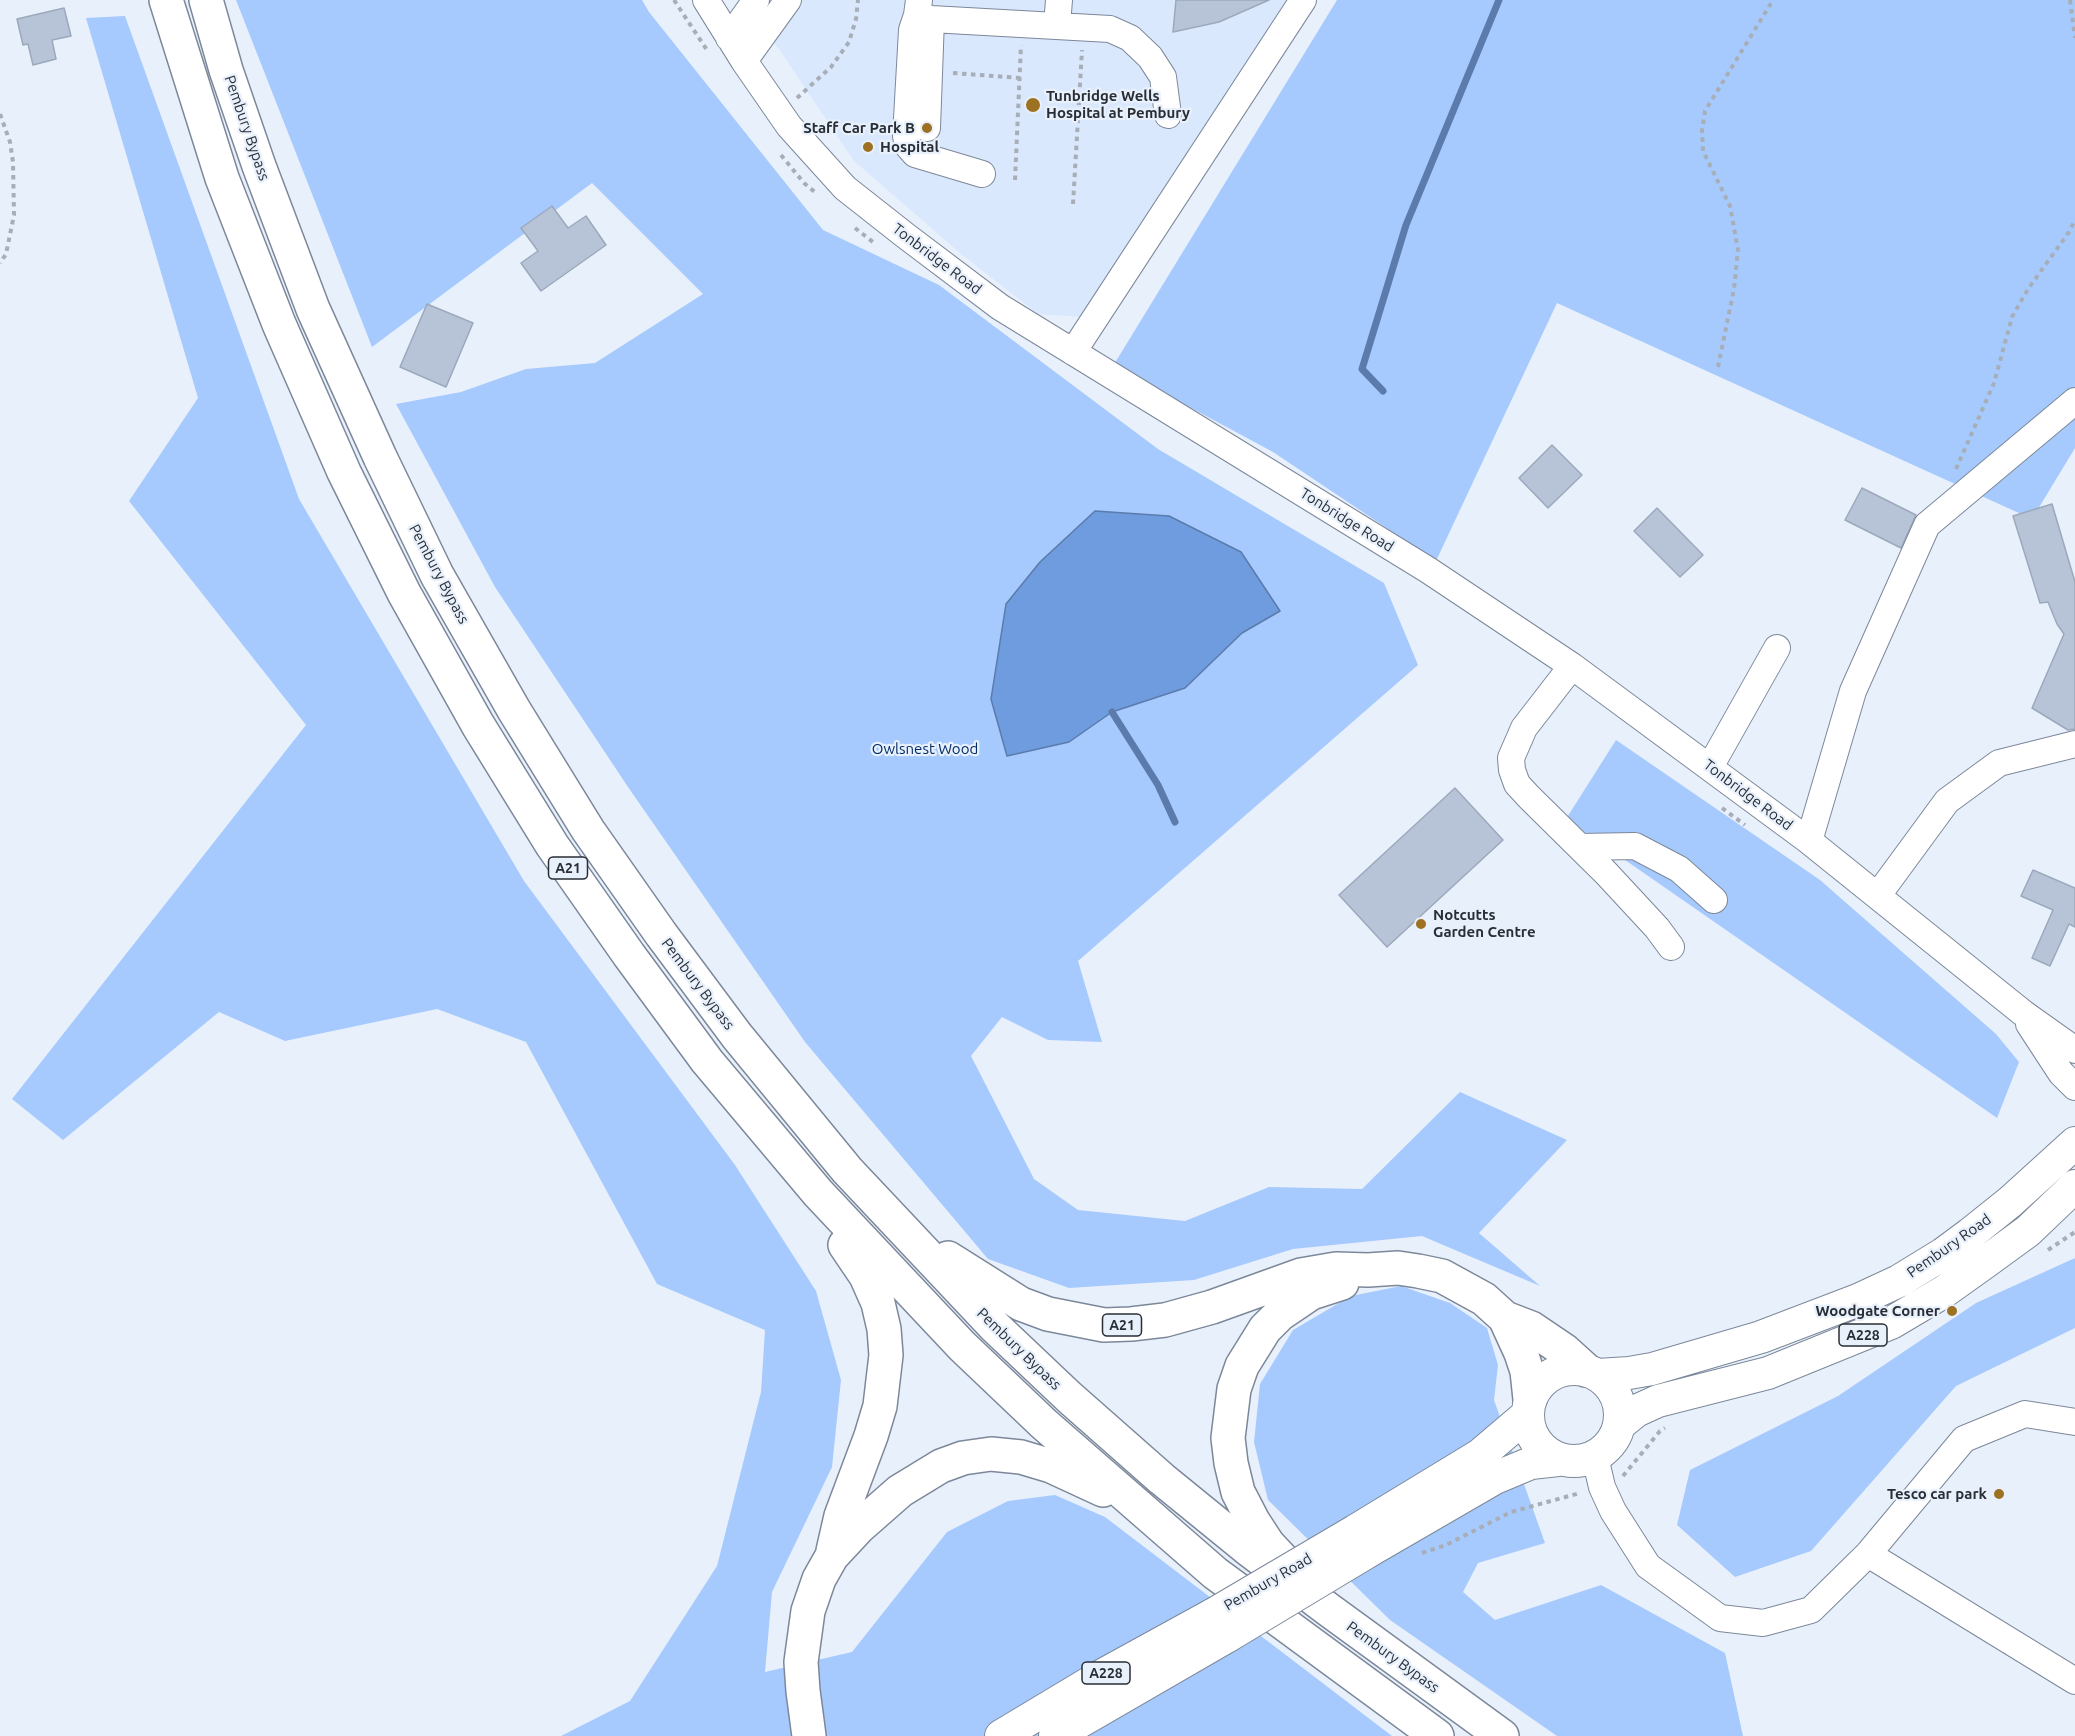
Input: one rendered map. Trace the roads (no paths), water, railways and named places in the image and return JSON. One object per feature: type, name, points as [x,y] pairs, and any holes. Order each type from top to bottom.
[{"type":"highway","name":"A21","points":[[166,0],[222,178],[279,324],[344,472],[410,603],[478,725],[552,845],[629,955],[707,1061],[818,1193],[962,1346],[1044,1424],[1215,1573],[1437,1736]]},
{"type":"highway","name":"Pembury Bypass","points":[[206,0],[226,70],[313,309],[380,458],[437,575],[502,690],[588,830],[661,934],[737,1036],[847,1170],[994,1326],[1069,1397],[1162,1479],[1239,1542],[1329,1611],[1502,1736]]},
{"type":"highway","name":"A21","points":[[818,1193],[841,1239],[866,1275],[878,1303],[884,1329],[886,1355],[880,1406],[872,1436],[841,1516],[832,1556]]},
{"type":"highway","name":"A21","points":[[895,1222],[988,1285],[1021,1304],[1048,1314],[1104,1325],[1164,1320],[1301,1275],[1336,1269],[1398,1268],[1442,1276],[1484,1299],[1505,1318],[1531,1328],[1592,1373]]},
{"type":"highway","name":"A21","points":[[1329,1611],[1268,1544],[1238,1492],[1228,1438],[1230,1413],[1234,1389],[1242,1366],[1265,1329],[1280,1314],[1311,1293],[1340,1284],[1368,1270]]},
{"type":"highway","name":"A21","points":[[1505,1318],[1527,1371],[1528,1407]]},
{"type":"highway","name":"A21","points":[[810,1731],[802,1672],[804,1635],[808,1611],[819,1580],[832,1556],[859,1527],[900,1491],[928,1472],[963,1458],[991,1454],[1021,1457],[1051,1466],[1134,1503]]},
{"type":"main road","name":"Pembury Road","points":[[1592,1373],[1629,1373],[1652,1369],[1761,1337],[1858,1300],[1888,1286],[1943,1254],[1970,1234],[2075,1143]]},
{"type":"main road","name":"A228","points":[[1620,1424],[1636,1411],[1658,1401],[1768,1372],[1891,1323],[1946,1291],[2028,1231],[2075,1186]]},
{"type":"main road","points":[[1569,1369],[1592,1373],[1609,1384],[1616,1396],[1620,1410],[1620,1424],[1607,1449],[1595,1457],[1577,1462],[1558,1460],[1545,1453],[1535,1442],[1529,1429],[1528,1407],[1539,1384],[1552,1374],[1569,1369]]},
{"type":"main road","name":"Pembury Road","points":[[1055,1736],[1221,1625],[1362,1541],[1506,1435],[1528,1407]]},
{"type":"main road","name":"Pembury Road","points":[[1362,1541],[1530,1463],[1558,1460]]},
{"type":"main road","name":"Pembury Road","points":[[1001,1736],[1101,1677],[1221,1625]]},
{"type":"street","name":"Tonbridge Road","points":[[705,0],[779,114],[845,188],[1000,307],[1428,570],[1572,666],[1809,841],[2023,1013],[2075,1050]]},
{"type":"street","points":[[729,38],[756,0]]},
{"type":"street","points":[[744,61],[788,0]]},
{"type":"street","points":[[1073,352],[1303,0]]},
{"type":"street","points":[[922,11],[1058,12],[1085,38],[1110,29],[1130,38],[1150,57],[1162,77],[1168,115]]},
{"type":"street","points":[[922,11],[927,128]]},
{"type":"street","points":[[922,11],[912,30],[906,136],[908,146],[915,154],[982,174]]},
{"type":"street","points":[[1809,841],[1853,691],[1927,525],[2075,401]]},
{"type":"street","points":[[1710,767],[1777,648]]},
{"type":"street","points":[[1572,666],[1524,728],[1510,758],[1512,770],[1517,784],[1657,928],[1671,947]]},
{"type":"street","points":[[1878,895],[1947,801],[1999,763],[2075,744]]},
{"type":"street","points":[[1580,847],[1635,846],[1679,869],[1714,900]]},
{"type":"street","name":"Tonbridge Road","points":[[2023,1013],[2061,1073],[2075,1087]]},
{"type":"street","points":[[1595,1457],[1602,1487],[1613,1511],[1648,1566],[1720,1618],[1763,1623],[1811,1611],[1868,1554],[1964,1439],[2025,1414],[2075,1422]]},
{"type":"street","points":[[1868,1554],[2075,1681]]},
{"type":"waterway","points":[[1383,391],[1362,369],[1406,225],[1499,0]]},
{"type":"waterway","points":[[1112,712],[1158,785],[1175,822]]},
{"type":"place","name":"Tunbridge Wells Hospital at Pembury","points":[[1033,105]]},
{"type":"place","name":"Staff Car Park B","points":[[927,128]]},
{"type":"place","name":"Hospital","points":[[868,147]]},
{"type":"place","name":"Notcutts Garden Centre","points":[[1421,924]]},
{"type":"place","name":"Woodgate Corner","points":[[1952,1311]]},
{"type":"place","name":"Tesco car park","points":[[1999,1494]]},
{"type":"park label","name":"Owlsnest Wood","points":[[925,749]]}]
